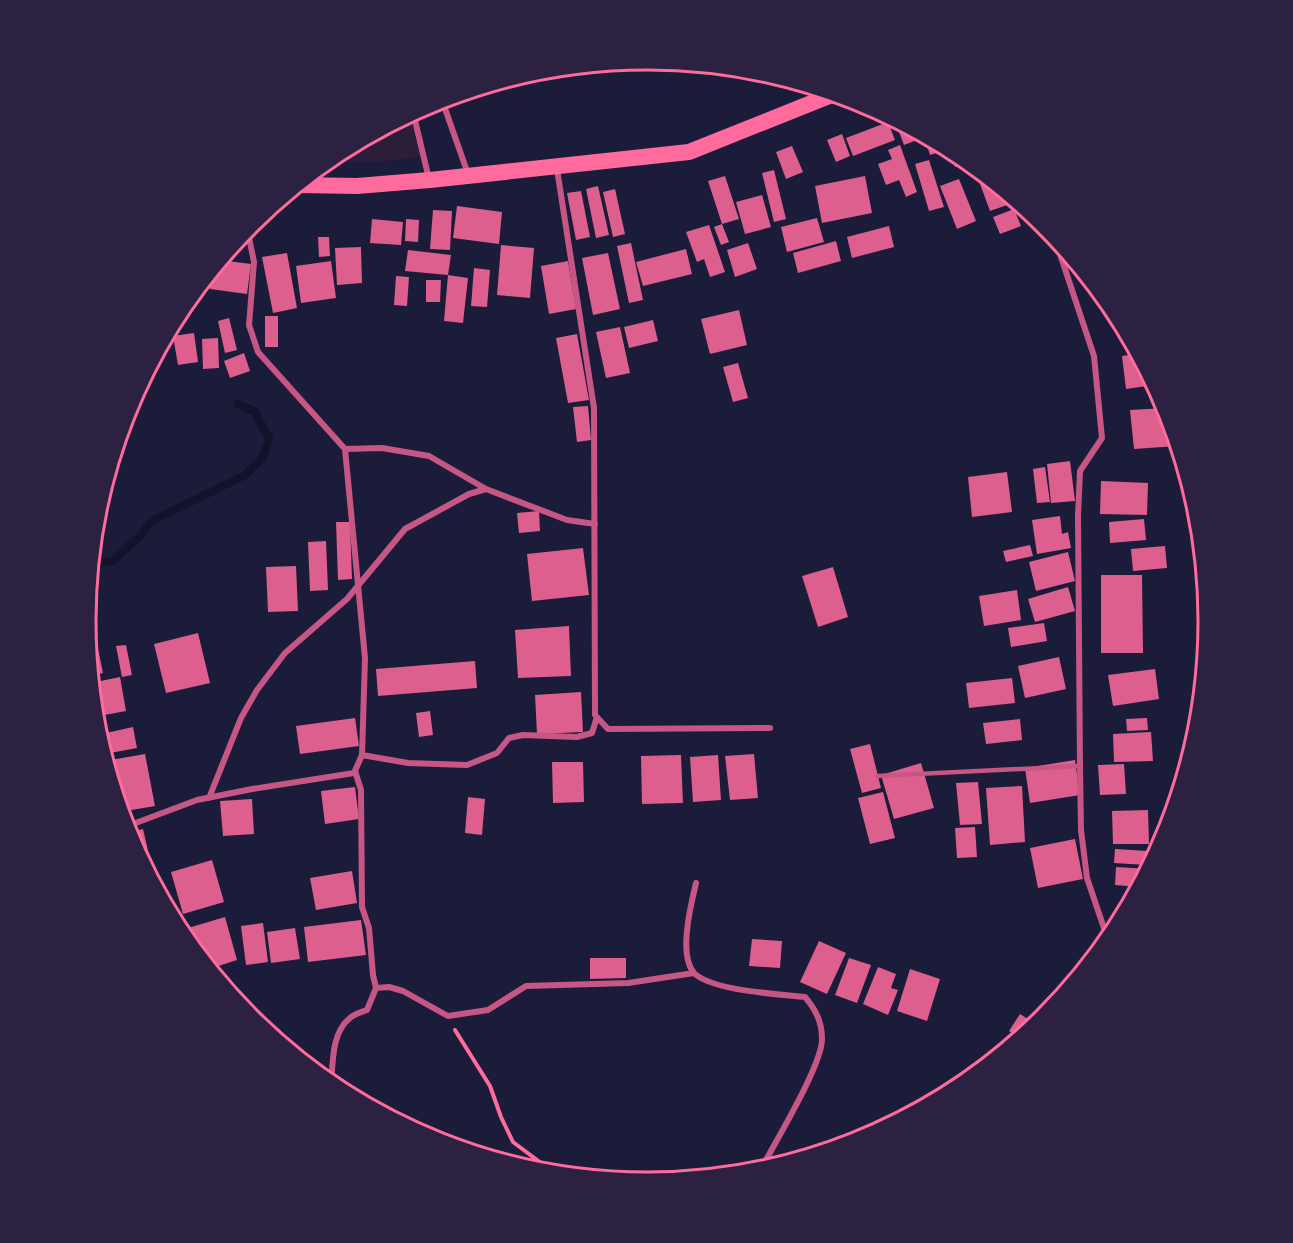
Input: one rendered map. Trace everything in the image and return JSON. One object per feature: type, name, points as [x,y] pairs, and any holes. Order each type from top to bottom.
[{"type":"highway","points":[[310,185],[357,186],[430,180],[468,174],[688,152],[821,99]]},
{"type":"street","points":[[444,109],[468,174]]},
{"type":"street","points":[[415,121],[430,180]]},
{"type":"street","points":[[556,165],[594,408],[595,715],[608,729],[770,728]]},
{"type":"street","points":[[134,824],[209,798],[354,773],[362,755],[365,658],[345,449],[258,352],[249,325],[254,262],[249,240]]},
{"type":"street","points":[[1062,259],[1094,356],[1102,438],[1080,471],[1078,516],[1081,830],[1087,878],[1104,929]]},
{"type":"street","points":[[345,449],[382,448],[429,456],[486,489],[567,520],[595,524]]},
{"type":"street","points":[[209,798],[241,718],[257,690],[285,654],[347,599],[405,529],[469,494],[486,489]]},
{"type":"street","points":[[362,755],[408,763],[467,765],[497,753],[509,738],[523,735],[577,737],[592,733],[597,717]]},
{"type":"street","points":[[332,1074],[335,1043],[340,1030],[350,1017],[367,1010],[376,988],[369,928],[362,907],[361,790],[355,771]]},
{"type":"street","points":[[696,884],[686,925],[688,960],[694,973],[718,986],[805,997],[816,1010],[821,1023],[822,1042],[815,1065],[766,1159]]},
{"type":"street","points":[[376,988],[389,987],[403,991],[448,1016],[488,1010],[526,986],[628,983],[694,973]]},
{"type":"lane","points":[[877,776],[1080,766]]},
{"type":"path","points":[[448,1016],[490,1086],[513,1142],[540,1162]]},
{"type":"shaded area","points":[[414,122],[426,156],[378,162],[343,161]]},
{"type":"building","points":[[883,124],[890,127],[895,140],[853,156],[846,138]]},
{"type":"building","points":[[899,132],[916,141],[904,145]]},
{"type":"building","points":[[842,134],[850,156],[836,162],[827,140]]},
{"type":"building","points":[[900,145],[917,192],[906,197],[899,180],[886,185],[878,164],[892,159],[888,150]]},
{"type":"building","points":[[792,146],[803,172],[786,179],[776,152]]},
{"type":"building","points":[[928,147],[936,153],[930,155]]},
{"type":"building","points":[[929,160],[944,207],[929,211],[915,164]]},
{"type":"building","points":[[774,170],[786,219],[774,222],[762,173]]},
{"type":"building","points":[[725,176],[739,219],[722,224],[708,181]]},
{"type":"building","points":[[865,176],[872,213],[822,223],[815,186]]},
{"type":"building","points":[[959,179],[976,221],[957,229],[940,186]]},
{"type":"building","points":[[979,182],[1007,205],[990,211]]},
{"type":"building","points":[[598,186],[609,235],[596,238],[586,189]]},
{"type":"building","points":[[615,189],[625,234],[613,237],[603,192]]},
{"type":"building","points":[[581,191],[590,237],[576,240],[567,193]]},
{"type":"building","points":[[762,195],[771,227],[745,234],[736,202]]},
{"type":"building","points":[[457,206],[502,212],[499,244],[453,238]]},
{"type":"building","points":[[433,210],[452,211],[450,250],[430,249]]},
{"type":"building","points":[[1013,210],[1021,226],[1000,234],[993,217]]},
{"type":"building","points":[[817,218],[824,242],[787,252],[781,227]]},
{"type":"building","points":[[372,219],[403,222],[401,245],[370,243]]},
{"type":"building","points":[[406,219],[419,220],[418,242],[405,241]]},
{"type":"building","points":[[722,224],[729,242],[721,245],[714,227]]},
{"type":"building","points":[[709,225],[725,272],[710,277],[704,259],[697,262],[686,232]]},
{"type":"building","points":[[889,226],[894,247],[852,258],[847,237]]},
{"type":"building","points":[[318,237],[329,237],[330,256],[319,257]]},
{"type":"building","points":[[836,241],[841,261],[798,273],[793,253]]},
{"type":"building","points":[[631,243],[643,300],[629,303],[617,246]]},
{"type":"building","points":[[748,243],[757,269],[735,277],[727,250]]},
{"type":"building","points":[[501,245],[534,248],[530,298],[497,295]]},
{"type":"building","points":[[361,247],[362,283],[337,285],[335,248]]},
{"type":"building","points":[[686,249],[692,274],[643,286],[636,262]]},
{"type":"building","points":[[408,250],[451,255],[448,275],[405,271]]},
{"type":"building","points":[[287,253],[297,308],[273,313],[262,257]]},
{"type":"building","points":[[608,253],[620,309],[593,315],[582,258]]},
{"type":"building","points":[[229,261],[251,264],[247,294],[210,289],[211,284]]},
{"type":"building","points":[[331,261],[336,298],[301,303],[296,266]]},
{"type":"building","points":[[568,261],[576,309],[549,314],[541,266]]},
{"type":"building","points":[[474,268],[490,270],[487,307],[471,306]]},
{"type":"building","points":[[448,275],[468,278],[463,323],[444,321]]},
{"type":"building","points":[[396,276],[409,277],[407,306],[394,305]]},
{"type":"building","points":[[426,280],[441,280],[440,302],[426,302]]},
{"type":"building","points":[[739,310],[747,345],[710,354],[701,319]]},
{"type":"building","points":[[265,316],[278,316],[278,347],[265,347]]},
{"type":"building","points":[[229,318],[237,350],[225,353],[218,321]]},
{"type":"building","points":[[653,320],[658,341],[629,348],[624,327]]},
{"type":"building","points":[[620,327],[630,373],[606,378],[596,332]]},
{"type":"building","points":[[194,333],[198,362],[178,365],[173,339],[175,336]]},
{"type":"building","points":[[577,334],[589,400],[568,403],[556,338]]},
{"type":"building","points":[[218,338],[219,368],[203,369],[202,339]]},
{"type":"building","points":[[244,353],[250,371],[230,378],[224,361]]},
{"type":"building","points":[[1129,355],[1145,386],[1126,389],[1122,356]]},
{"type":"building","points":[[738,363],[748,398],[733,402],[723,367]]},
{"type":"building","points":[[588,406],[591,440],[577,442],[573,407]]},
{"type":"building","points":[[1155,409],[1169,447],[1134,449],[1130,410]]},
{"type":"building","points":[[1070,461],[1075,501],[1051,503],[1047,464]]},
{"type":"building","points":[[1045,467],[1050,502],[1037,503],[1033,469]]},
{"type":"building","points":[[1007,472],[1012,512],[972,517],[968,477]]},
{"type":"building","points":[[1101,481],[1148,483],[1147,515],[1100,514]]},
{"type":"building","points":[[539,511],[540,531],[519,533],[517,513]]},
{"type":"building","points":[[1060,516],[1062,534],[1068,532],[1071,548],[1037,554],[1032,520]]},
{"type":"building","points":[[1144,519],[1146,540],[1110,543],[1109,522]]},
{"type":"building","points":[[336,522],[350,522],[352,579],[338,580]]},
{"type":"building","points":[[326,541],[328,590],[310,591],[308,542]]},
{"type":"building","points":[[1030,545],[1033,556],[1006,562],[1003,551]]},
{"type":"building","points":[[1165,546],[1167,568],[1133,571],[1131,549]]},
{"type":"building","points":[[583,548],[589,595],[532,601],[527,554]]},
{"type":"building","points":[[1068,552],[1075,581],[1036,591],[1029,562]]},
{"type":"building","points":[[296,566],[298,611],[268,612],[266,567]]},
{"type":"building","points":[[833,567],[848,617],[818,627],[802,576]]},
{"type":"building","points":[[1101,575],[1142,575],[1143,653],[1101,653]]},
{"type":"building","points":[[1068,587],[1075,611],[1035,622],[1028,599]]},
{"type":"building","points":[[1017,590],[1021,620],[984,626],[979,596]]},
{"type":"building","points":[[1044,623],[1047,641],[1011,647],[1008,628]]},
{"type":"building","points":[[569,626],[571,676],[518,678],[515,630]]},
{"type":"building","points":[[198,633],[210,683],[166,693],[154,644]]},
{"type":"building","points":[[96,644],[103,673],[98,674],[97,658]]},
{"type":"building","points":[[126,645],[132,675],[122,677],[116,646]]},
{"type":"building","points":[[1059,657],[1066,689],[1025,698],[1018,666]]},
{"type":"building","points":[[475,661],[477,688],[378,696],[376,669]]},
{"type":"building","points":[[1155,669],[1159,699],[1113,706],[1108,675]]},
{"type":"building","points":[[120,677],[126,711],[104,715],[99,681]]},
{"type":"building","points":[[1012,678],[1015,703],[969,708],[966,683]]},
{"type":"building","points":[[581,692],[583,732],[537,734],[535,695]]},
{"type":"building","points":[[430,711],[433,735],[419,737],[416,713]]},
{"type":"building","points":[[355,718],[359,746],[300,754],[296,726]]},
{"type":"building","points":[[1147,718],[1148,730],[1127,731],[1126,719]]},
{"type":"building","points":[[1020,719],[1022,740],[986,744],[983,723]]},
{"type":"building","points":[[133,727],[137,748],[111,753],[107,733]]},
{"type":"building","points":[[1151,732],[1153,761],[1114,762],[1113,734]]},
{"type":"building","points":[[870,744],[881,788],[862,793],[850,749]]},
{"type":"building","points":[[145,754],[155,806],[129,810],[113,760]]},
{"type":"building","points":[[754,754],[758,798],[730,800],[725,756]]},
{"type":"building","points":[[681,755],[683,803],[642,804],[641,756]]},
{"type":"building","points":[[718,755],[721,800],[693,802],[690,757]]},
{"type":"building","points":[[1075,760],[1080,795],[1030,803],[1025,768]]},
{"type":"building","points":[[552,762],[583,762],[584,802],[553,803]]},
{"type":"building","points":[[921,763],[934,808],[894,819],[881,775]]},
{"type":"building","points":[[1124,764],[1126,794],[1100,795],[1098,765]]},
{"type":"building","points":[[978,782],[982,824],[960,825],[956,783]]},
{"type":"building","points":[[1022,786],[1025,842],[990,845],[986,788]]},
{"type":"building","points":[[355,787],[359,819],[325,824],[321,791]]},
{"type":"building","points":[[883,792],[895,838],[870,844],[858,798]]},
{"type":"building","points":[[468,797],[485,799],[482,835],[465,833]]},
{"type":"building","points":[[252,799],[254,834],[223,836],[220,801]]},
{"type":"building","points":[[1148,810],[1149,844],[1113,844],[1112,811]]},
{"type":"building","points":[[975,827],[977,857],[957,858],[955,828]]},
{"type":"building","points":[[143,829],[151,862],[137,832]]},
{"type":"building","points":[[1075,839],[1083,879],[1038,888],[1030,848]]},
{"type":"building","points":[[1115,849],[1147,851],[1141,865],[1114,863]]},
{"type":"building","points":[[212,860],[224,902],[183,914],[171,872]]},
{"type":"building","points":[[1116,867],[1139,868],[1130,886],[1115,885]]},
{"type":"building","points":[[352,871],[357,903],[316,910],[310,878]]},
{"type":"building","points":[[225,917],[237,960],[217,966],[188,928]]},
{"type":"building","points":[[361,920],[366,955],[308,962],[304,927]]},
{"type":"building","points":[[263,923],[268,962],[246,965],[241,926]]},
{"type":"building","points":[[295,928],[300,959],[271,963],[267,932]]},
{"type":"building","points":[[752,939],[782,941],[780,968],[749,966]]},
{"type":"building","points":[[819,941],[846,953],[827,994],[800,982]]},
{"type":"building","points":[[590,958],[626,958],[626,978],[590,979]]},
{"type":"building","points":[[849,958],[871,965],[857,1003],[835,995]]},
{"type":"building","points":[[878,967],[896,974],[891,988],[898,990],[888,1015],[863,1004]]},
{"type":"building","points":[[910,969],[940,979],[927,1021],[897,1011]]},
{"type":"building","points":[[1020,1014],[1028,1019],[1013,1033],[1009,1031]]},
{"type":"waterway","points":[[99,564],[114,560],[141,535],[152,521],[245,475],[263,458],[269,438],[254,411],[238,404]]}]
